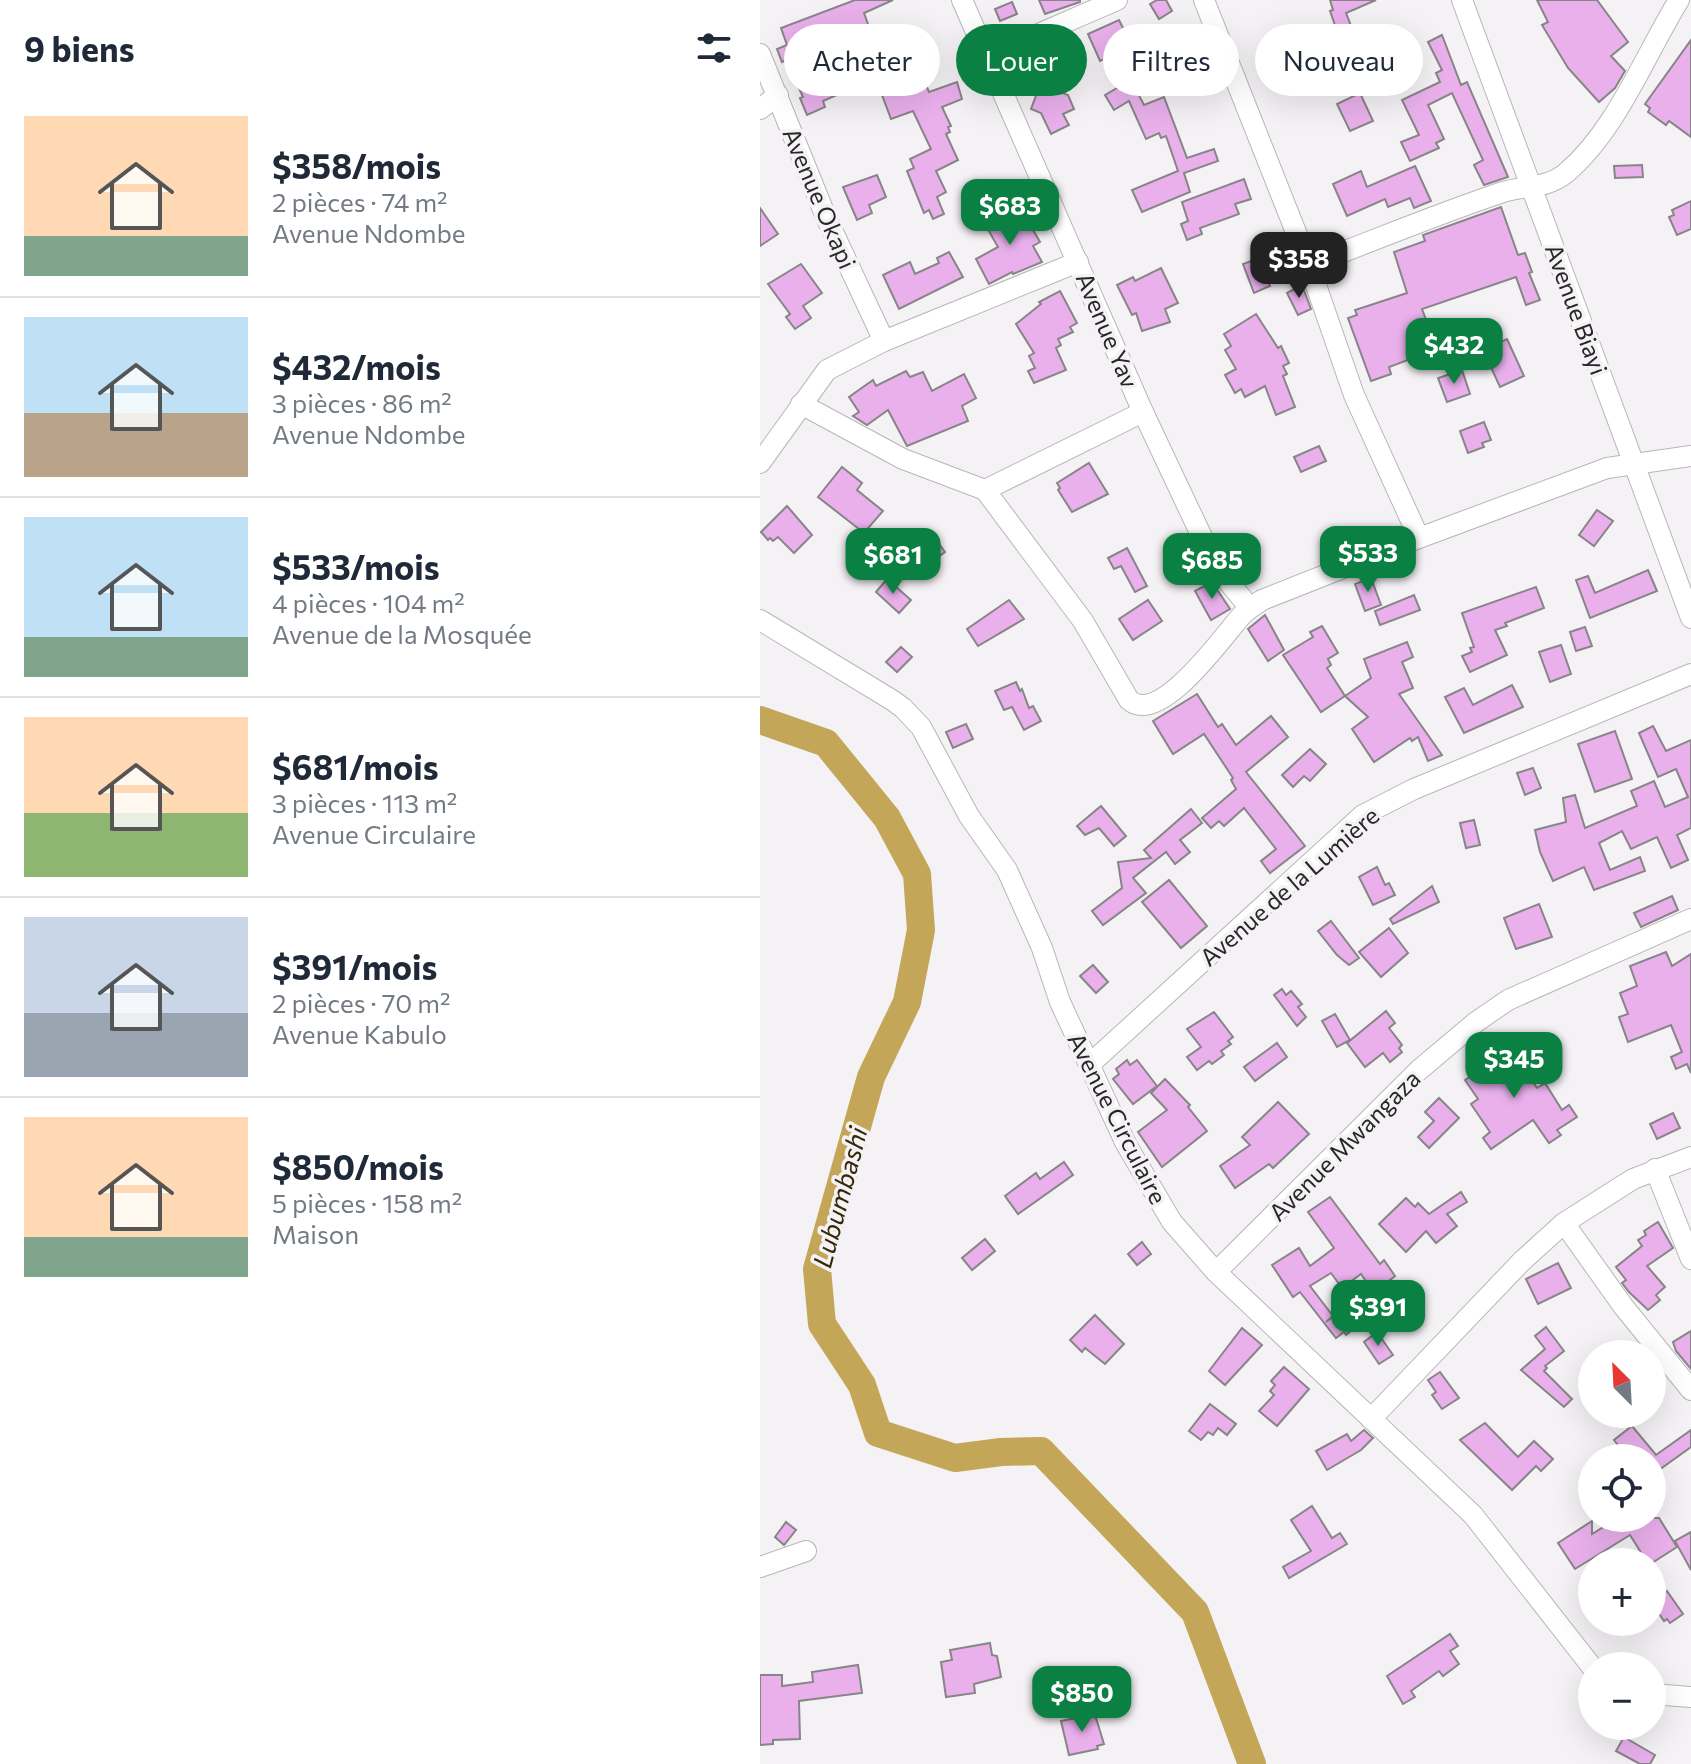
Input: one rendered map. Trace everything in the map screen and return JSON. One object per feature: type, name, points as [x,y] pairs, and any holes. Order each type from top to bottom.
[{"type":"street","name":"Avenue Yav","points":[[962,0],[973,24]]},
{"type":"street","points":[[1062,24],[1117,0]]},
{"type":"street","points":[[1204,0],[1309,265],[1354,395],[1419,538]]},
{"type":"street","name":"Avenue Biayi","points":[[1462,0],[1691,618]]},
{"type":"street","points":[[1309,265],[1502,192],[1558,179],[1591,146],[1614,113],[1682,0],[1691,4]]},
{"type":"street","name":"Avenue Okapi","points":[[760,54],[834,237],[884,341]]},
{"type":"street","points":[[760,109],[778,95]]},
{"type":"street","name":"Avenue Yav","points":[[1005,96],[1143,412],[1221,573],[1250,608]]},
{"type":"street","points":[[760,463],[827,370],[884,341],[1078,262]]},
{"type":"street","points":[[801,404],[903,459],[985,490],[1083,621],[1135,705],[1149,705],[1190,676],[1250,608],[1262,600],[1607,468],[1691,456]]},
{"type":"street","points":[[985,490],[1143,412]]},
{"type":"street","name":"Avenue Circulaire","points":[[760,620],[881,693],[903,708],[921,727],[969,816],[1007,870],[1042,948],[1060,1002],[1126,1144],[1172,1222],[1216,1272],[1447,1489],[1489,1534],[1580,1652]]},
{"type":"street","name":"Avenue de la Lumière","points":[[1090,1064],[1363,815],[1414,789],[1691,674]]},
{"type":"street","name":"Avenue Mwangaza","points":[[1216,1272],[1419,1070],[1476,1022],[1508,1000],[1691,919]]},
{"type":"street","points":[[1371,1419],[1522,1261],[1564,1223],[1611,1192],[1655,1169],[1691,1157]]},
{"type":"street","points":[[1655,1169],[1691,1259]]},
{"type":"street","points":[[1564,1223],[1623,1306],[1691,1390]]},
{"type":"street","points":[[760,1567],[806,1551]]},
{"type":"street","points":[[1666,1695],[1691,1697]]},
{"type":"building","points":[[855,0],[893,0],[864,13],[868,24],[792,24]]},
{"type":"building","points":[[1039,0],[1080,0],[1080,2],[1045,14]]},
{"type":"building","points":[[1166,0],[1172,11],[1159,19],[1150,4]]},
{"type":"building","points":[[1330,0],[1376,0],[1346,13],[1350,24],[1335,24],[1330,11],[1333,10]]},
{"type":"building","points":[[1537,0],[1597,0],[1628,42],[1611,56],[1625,71],[1615,88],[1599,102],[1568,68],[1542,25],[1548,22]]},
{"type":"building","points":[[1012,2],[1017,14],[1000,21],[995,9]]},
{"type":"building","points":[[1103,27],[1103,60],[1100,61],[1088,34]]},
{"type":"building","points":[[1442,35],[1461,85],[1467,82],[1508,177],[1484,185],[1474,165],[1483,160],[1452,93],[1428,105],[1444,139],[1436,143],[1439,148],[1410,161],[1401,142],[1419,135],[1402,100],[1423,96],[1423,90],[1440,82],[1436,73],[1442,70],[1428,42]]},
{"type":"building","points":[[1691,40],[1691,137],[1669,121],[1666,125],[1648,112],[1650,108],[1645,104]]},
{"type":"building","points":[[784,46],[782,62],[777,49]]},
{"type":"building","points":[[956,82],[956,96],[962,99],[942,107],[951,126],[946,134],[958,160],[936,171],[946,192],[937,197],[944,214],[933,219],[929,210],[924,213],[907,171],[914,168],[910,159],[931,149],[913,111],[891,119],[882,96],[940,96],[940,88]]},
{"type":"building","points":[[834,96],[823,101],[825,107],[807,115],[800,98]]},
{"type":"building","points":[[1036,96],[1068,96],[1074,109],[1063,114],[1069,125],[1051,134],[1041,113],[1031,109]]},
{"type":"building","points":[[1106,96],[1139,96],[1144,105],[1164,97],[1187,158],[1214,149],[1218,161],[1184,173],[1190,192],[1142,212],[1132,190],[1178,171],[1166,136],[1161,138],[1159,133],[1146,139],[1129,101],[1114,110]]},
{"type":"building","points":[[1361,96],[1373,121],[1350,131],[1337,104]]},
{"type":"building","points":[[1642,165],[1643,177],[1615,178],[1614,166]]},
{"type":"building","points":[[1415,166],[1431,201],[1414,208],[1410,198],[1388,207],[1385,199],[1347,216],[1333,184],[1361,171],[1367,187]]},
{"type":"building","points":[[877,175],[886,197],[869,205],[872,213],[857,220],[843,187]]},
{"type":"building","points":[[1244,179],[1251,199],[1235,204],[1239,214],[1200,228],[1202,234],[1187,240],[1181,224],[1188,221],[1182,202]]},
{"type":"building","points":[[1691,201],[1691,229],[1677,235],[1669,217],[1674,215],[1672,210]]},
{"type":"building","points":[[1501,207],[1518,255],[1525,253],[1540,300],[1526,305],[1516,277],[1422,309],[1437,349],[1389,367],[1391,374],[1371,381],[1348,318],[1357,315],[1355,310],[1407,293],[1394,252],[1425,241],[1423,235]]},
{"type":"building","points":[[760,208],[778,234],[760,246]]},
{"type":"building","points":[[1020,208],[1040,242],[1033,246],[1042,262],[989,284],[976,259],[998,247],[986,226]]},
{"type":"building","points":[[949,252],[963,277],[899,309],[883,275],[910,262],[915,274],[939,263],[937,258]]},
{"type":"building","points":[[1259,258],[1270,286],[1254,293],[1243,264]]},
{"type":"building","points":[[801,264],[822,293],[803,306],[811,318],[795,329],[786,317],[790,314],[768,284]]},
{"type":"building","points":[[1161,268],[1178,303],[1165,309],[1170,322],[1142,331],[1136,313],[1132,315],[1117,285],[1133,277],[1135,281]]},
{"type":"building","points":[[1302,285],[1311,309],[1298,315],[1287,293]]},
{"type":"building","points":[[1060,291],[1077,323],[1070,327],[1073,332],[1058,339],[1061,345],[1056,348],[1066,370],[1034,383],[1028,371],[1035,368],[1029,356],[1034,353],[1016,324],[1041,304],[1039,302]]},
{"type":"building","points":[[1256,314],[1278,348],[1281,346],[1289,363],[1283,366],[1287,374],[1283,376],[1295,407],[1276,415],[1265,386],[1245,397],[1241,389],[1235,393],[1225,375],[1236,369],[1225,350],[1231,346],[1224,334]]},
{"type":"building","points":[[1507,339],[1524,376],[1500,387],[1483,350]]},
{"type":"building","points":[[1462,370],[1470,394],[1447,402],[1438,378]]},
{"type":"building","points":[[906,371],[910,377],[923,372],[932,391],[964,374],[976,398],[962,406],[968,421],[907,446],[888,410],[867,425],[853,416],[859,412],[849,397],[873,380],[876,386]]},
{"type":"building","points":[[1484,422],[1491,440],[1482,443],[1484,447],[1468,453],[1460,431]]},
{"type":"building","points":[[1319,446],[1326,461],[1301,472],[1294,457]]},
{"type":"building","points":[[1089,463],[1108,494],[1072,512],[1057,483]]},
{"type":"building","points":[[842,467],[862,483],[857,490],[883,511],[864,533],[818,497]]},
{"type":"building","points":[[787,506],[812,535],[794,553],[778,537],[768,540],[761,532]]},
{"type":"building","points":[[1597,510],[1613,521],[1594,546],[1579,535]]},
{"type":"building","points":[[934,537],[945,552],[935,559],[933,556],[913,572],[895,554],[908,541],[918,550]]},
{"type":"building","points":[[1127,548],[1147,586],[1135,592],[1121,566],[1114,569],[1108,558]]},
{"type":"building","points":[[1648,570],[1657,591],[1590,618],[1576,580],[1588,576],[1595,593]]},
{"type":"building","points":[[1371,578],[1381,605],[1365,611],[1355,584]]},
{"type":"building","points":[[887,579],[911,600],[899,613],[876,592]]},
{"type":"building","points":[[1212,582],[1230,609],[1211,620],[1195,591]]},
{"type":"building","points":[[1536,587],[1544,608],[1495,630],[1507,655],[1470,672],[1462,656],[1472,652],[1470,648],[1474,647],[1462,613]]},
{"type":"building","points":[[1414,595],[1420,610],[1380,625],[1375,611]]},
{"type":"building","points":[[1009,600],[1024,619],[978,646],[967,629]]},
{"type":"building","points":[[1148,600],[1162,621],[1133,640],[1119,619]]},
{"type":"building","points":[[1265,615],[1284,650],[1268,661],[1248,629]]},
{"type":"building","points":[[1322,626],[1338,653],[1328,659],[1331,665],[1327,668],[1345,696],[1321,712],[1283,655],[1313,637],[1310,632]]},
{"type":"building","points":[[1585,627],[1592,646],[1576,651],[1570,632]]},
{"type":"building","points":[[1407,642],[1413,657],[1402,662],[1413,688],[1399,694],[1442,755],[1428,761],[1418,737],[1412,741],[1410,738],[1374,762],[1352,729],[1368,717],[1345,696],[1371,678],[1364,659]]},
{"type":"building","points":[[1561,645],[1571,674],[1550,682],[1539,652]]},
{"type":"building","points":[[901,647],[912,657],[897,672],[886,662]]},
{"type":"building","points":[[1016,682],[1029,708],[1033,706],[1041,721],[1024,730],[1012,707],[1004,710],[995,691]]},
{"type":"building","points":[[1512,685],[1523,707],[1464,733],[1445,697],[1464,688],[1473,705]]},
{"type":"building","points":[[1197,694],[1218,727],[1222,724],[1236,745],[1271,716],[1288,737],[1246,772],[1305,846],[1270,873],[1261,861],[1276,849],[1244,808],[1224,826],[1219,821],[1211,828],[1202,818],[1236,789],[1231,780],[1233,778],[1204,734],[1173,754],[1153,721]]},
{"type":"building","points":[[966,724],[973,739],[953,748],[946,732]]},
{"type":"building","points":[[1653,726],[1666,751],[1691,740],[1691,828],[1677,835],[1688,860],[1671,868],[1657,837],[1631,849],[1622,831],[1599,843],[1610,870],[1640,857],[1645,871],[1594,890],[1584,867],[1553,881],[1540,852],[1535,830],[1566,822],[1563,798],[1575,795],[1585,828],[1637,806],[1631,791],[1654,781],[1665,807],[1688,797],[1676,769],[1658,777],[1639,733]]},
{"type":"building","points":[[1615,731],[1632,779],[1595,792],[1578,744]]},
{"type":"building","points":[[1310,749],[1326,764],[1310,781],[1304,776],[1293,787],[1282,775]]},
{"type":"building","points":[[1533,768],[1541,788],[1525,795],[1517,773]]},
{"type":"building","points":[[1101,806],[1126,836],[1114,846],[1099,828],[1085,835],[1077,826]]},
{"type":"building","points":[[1191,809],[1202,823],[1180,840],[1190,852],[1175,864],[1166,852],[1133,878],[1146,893],[1103,925],[1092,911],[1122,888],[1118,862],[1151,858],[1144,850]]},
{"type":"building","points":[[1474,820],[1480,845],[1466,848],[1460,823]]},
{"type":"building","points":[[1377,867],[1385,885],[1389,883],[1395,895],[1373,905],[1359,877]]},
{"type":"building","points":[[1169,880],[1207,926],[1181,948],[1142,902]]},
{"type":"building","points":[[1432,886],[1439,902],[1393,924],[1390,919]]},
{"type":"building","points":[[1672,896],[1678,910],[1641,927],[1634,913]]},
{"type":"building","points":[[1539,904],[1552,937],[1516,949],[1504,918]]},
{"type":"building","points":[[1331,921],[1359,958],[1349,965],[1318,931]]},
{"type":"building","points":[[1389,928],[1408,953],[1381,977],[1359,952]]},
{"type":"building","points":[[1666,952],[1672,966],[1691,954],[1691,1073],[1687,1064],[1676,1069],[1671,1057],[1682,1052],[1671,1025],[1628,1042],[1619,1017],[1628,1014],[1620,993],[1637,986],[1630,966]]},
{"type":"building","points":[[1093,965],[1108,982],[1096,993],[1080,976]]},
{"type":"building","points":[[1282,989],[1286,995],[1291,991],[1302,1004],[1298,1007],[1306,1017],[1297,1026],[1274,995]]},
{"type":"building","points":[[1386,1011],[1395,1023],[1389,1028],[1402,1045],[1399,1048],[1402,1052],[1390,1062],[1383,1053],[1365,1067],[1347,1043]]},
{"type":"building","points":[[1214,1012],[1233,1037],[1228,1041],[1231,1044],[1221,1051],[1224,1055],[1197,1070],[1187,1057],[1201,1047],[1187,1029]]},
{"type":"building","points":[[1335,1014],[1350,1040],[1337,1047],[1322,1021]]},
{"type":"building","points":[[1507,1042],[1537,1088],[1545,1083],[1562,1110],[1569,1105],[1577,1117],[1557,1130],[1561,1135],[1549,1143],[1533,1120],[1491,1149],[1483,1138],[1490,1132],[1471,1104],[1478,1099],[1465,1080],[1489,1064],[1487,1055]]},
{"type":"building","points":[[1277,1043],[1287,1057],[1255,1081],[1244,1067]]},
{"type":"building","points":[[1127,1060],[1130,1065],[1137,1060],[1157,1086],[1133,1104],[1113,1079],[1119,1074],[1116,1069]]},
{"type":"building","points":[[1165,1079],[1190,1105],[1188,1107],[1207,1131],[1162,1167],[1138,1132],[1167,1110],[1151,1093]]},
{"type":"building","points":[[1439,1098],[1459,1118],[1429,1148],[1418,1137],[1434,1121],[1425,1112]]},
{"type":"building","points":[[1278,1102],[1309,1134],[1273,1168],[1269,1164],[1235,1188],[1220,1166],[1250,1145],[1242,1137]]},
{"type":"building","points":[[1673,1113],[1680,1128],[1657,1139],[1650,1124]]},
{"type":"building","points":[[1064,1162],[1073,1175],[1018,1214],[1005,1196],[1036,1173],[1040,1179]]},
{"type":"building","points":[[1461,1192],[1467,1202],[1447,1214],[1457,1226],[1436,1243],[1426,1231],[1406,1252],[1379,1224],[1406,1198],[1415,1207],[1418,1203],[1429,1214]]},
{"type":"building","points":[[1330,1197],[1380,1264],[1384,1260],[1395,1276],[1374,1293],[1361,1274],[1342,1288],[1331,1273],[1310,1286],[1333,1316],[1326,1322],[1346,1306],[1359,1324],[1346,1335],[1344,1332],[1336,1338],[1300,1292],[1293,1297],[1272,1265],[1299,1248],[1310,1266],[1334,1248],[1308,1212]]},
{"type":"building","points":[[1658,1222],[1673,1248],[1647,1266],[1665,1287],[1656,1295],[1660,1300],[1648,1310],[1622,1283],[1626,1280],[1616,1267],[1642,1246],[1638,1240],[1646,1235],[1644,1231]]},
{"type":"building","points":[[985,1239],[995,1251],[972,1270],[962,1258]]},
{"type":"building","points":[[1142,1242],[1151,1254],[1137,1265],[1128,1254]]},
{"type":"building","points":[[1558,1263],[1571,1288],[1538,1304],[1526,1279]]},
{"type":"building","points":[[1095,1315],[1124,1344],[1105,1364],[1085,1348],[1082,1352],[1070,1340]]},
{"type":"building","points":[[1546,1327],[1564,1351],[1545,1366],[1544,1371],[1572,1399],[1564,1407],[1521,1370],[1545,1349],[1535,1336]]},
{"type":"building","points":[[1242,1328],[1262,1345],[1225,1385],[1209,1371]]},
{"type":"building","points":[[1691,1331],[1691,1369],[1676,1351],[1673,1342]]},
{"type":"building","points":[[1377,1332],[1393,1355],[1379,1364],[1364,1342]]},
{"type":"building","points":[[1284,1367],[1309,1389],[1277,1426],[1259,1411],[1274,1395],[1270,1391],[1275,1385],[1271,1381]]},
{"type":"building","points":[[1440,1372],[1459,1398],[1442,1409],[1432,1395],[1436,1392],[1428,1380]]},
{"type":"building","points":[[1210,1404],[1236,1424],[1227,1435],[1218,1428],[1213,1435],[1208,1432],[1201,1440],[1189,1431]]},
{"type":"building","points":[[1485,1423],[1518,1457],[1534,1441],[1553,1459],[1541,1471],[1536,1466],[1512,1490],[1460,1440]]},
{"type":"building","points":[[1634,1428],[1647,1444],[1617,1444],[1614,1440]]},
{"type":"building","points":[[1364,1430],[1373,1438],[1361,1450],[1327,1470],[1316,1451],[1347,1434],[1351,1441]]},
{"type":"building","points":[[1691,1430],[1691,1447],[1666,1465],[1666,1448]]},
{"type":"building","points":[[1312,1506],[1332,1538],[1340,1533],[1347,1544],[1289,1578],[1283,1567],[1311,1551],[1291,1520]]},
{"type":"building","points":[[786,1522],[796,1530],[784,1545],[775,1537]]},
{"type":"building","points":[[1666,1529],[1677,1547],[1666,1554],[1666,1548],[1638,1548],[1630,1535],[1609,1548],[1578,1548],[1578,1567],[1575,1569],[1558,1543],[1578,1530],[1592,1534],[1666,1532]]},
{"type":"building","points":[[1691,1532],[1691,1570],[1675,1541]]},
{"type":"building","points":[[1666,1592],[1683,1614],[1670,1623],[1666,1620]]},
{"type":"building","points":[[1450,1634],[1458,1646],[1450,1651],[1459,1664],[1443,1676],[1439,1671],[1411,1691],[1415,1697],[1403,1704],[1387,1676]]},
{"type":"building","points":[[990,1643],[992,1655],[997,1656],[1001,1677],[974,1684],[975,1693],[946,1697],[941,1662],[952,1660],[950,1650]]},
{"type":"building","points":[[858,1665],[862,1693],[799,1701],[800,1739],[773,1740],[773,1744],[760,1745],[760,1675],[782,1675],[782,1686],[813,1682],[812,1672]]},
{"type":"building","points":[[1090,1715],[1096,1718],[1104,1744],[1097,1746],[1098,1749],[1069,1755],[1061,1721]]},
{"type":"building","points":[[1622,1740],[1629,1740],[1655,1755],[1650,1764],[1640,1764],[1616,1751]]},
{"type":"waterway","name":"Lubumbashi","points":[[760,720],[826,743],[887,818],[917,874],[921,930],[907,1002],[871,1077],[817,1269],[822,1324],[862,1385],[878,1433],[955,1458],[1041,1451],[1195,1612],[1252,1764]]}]
